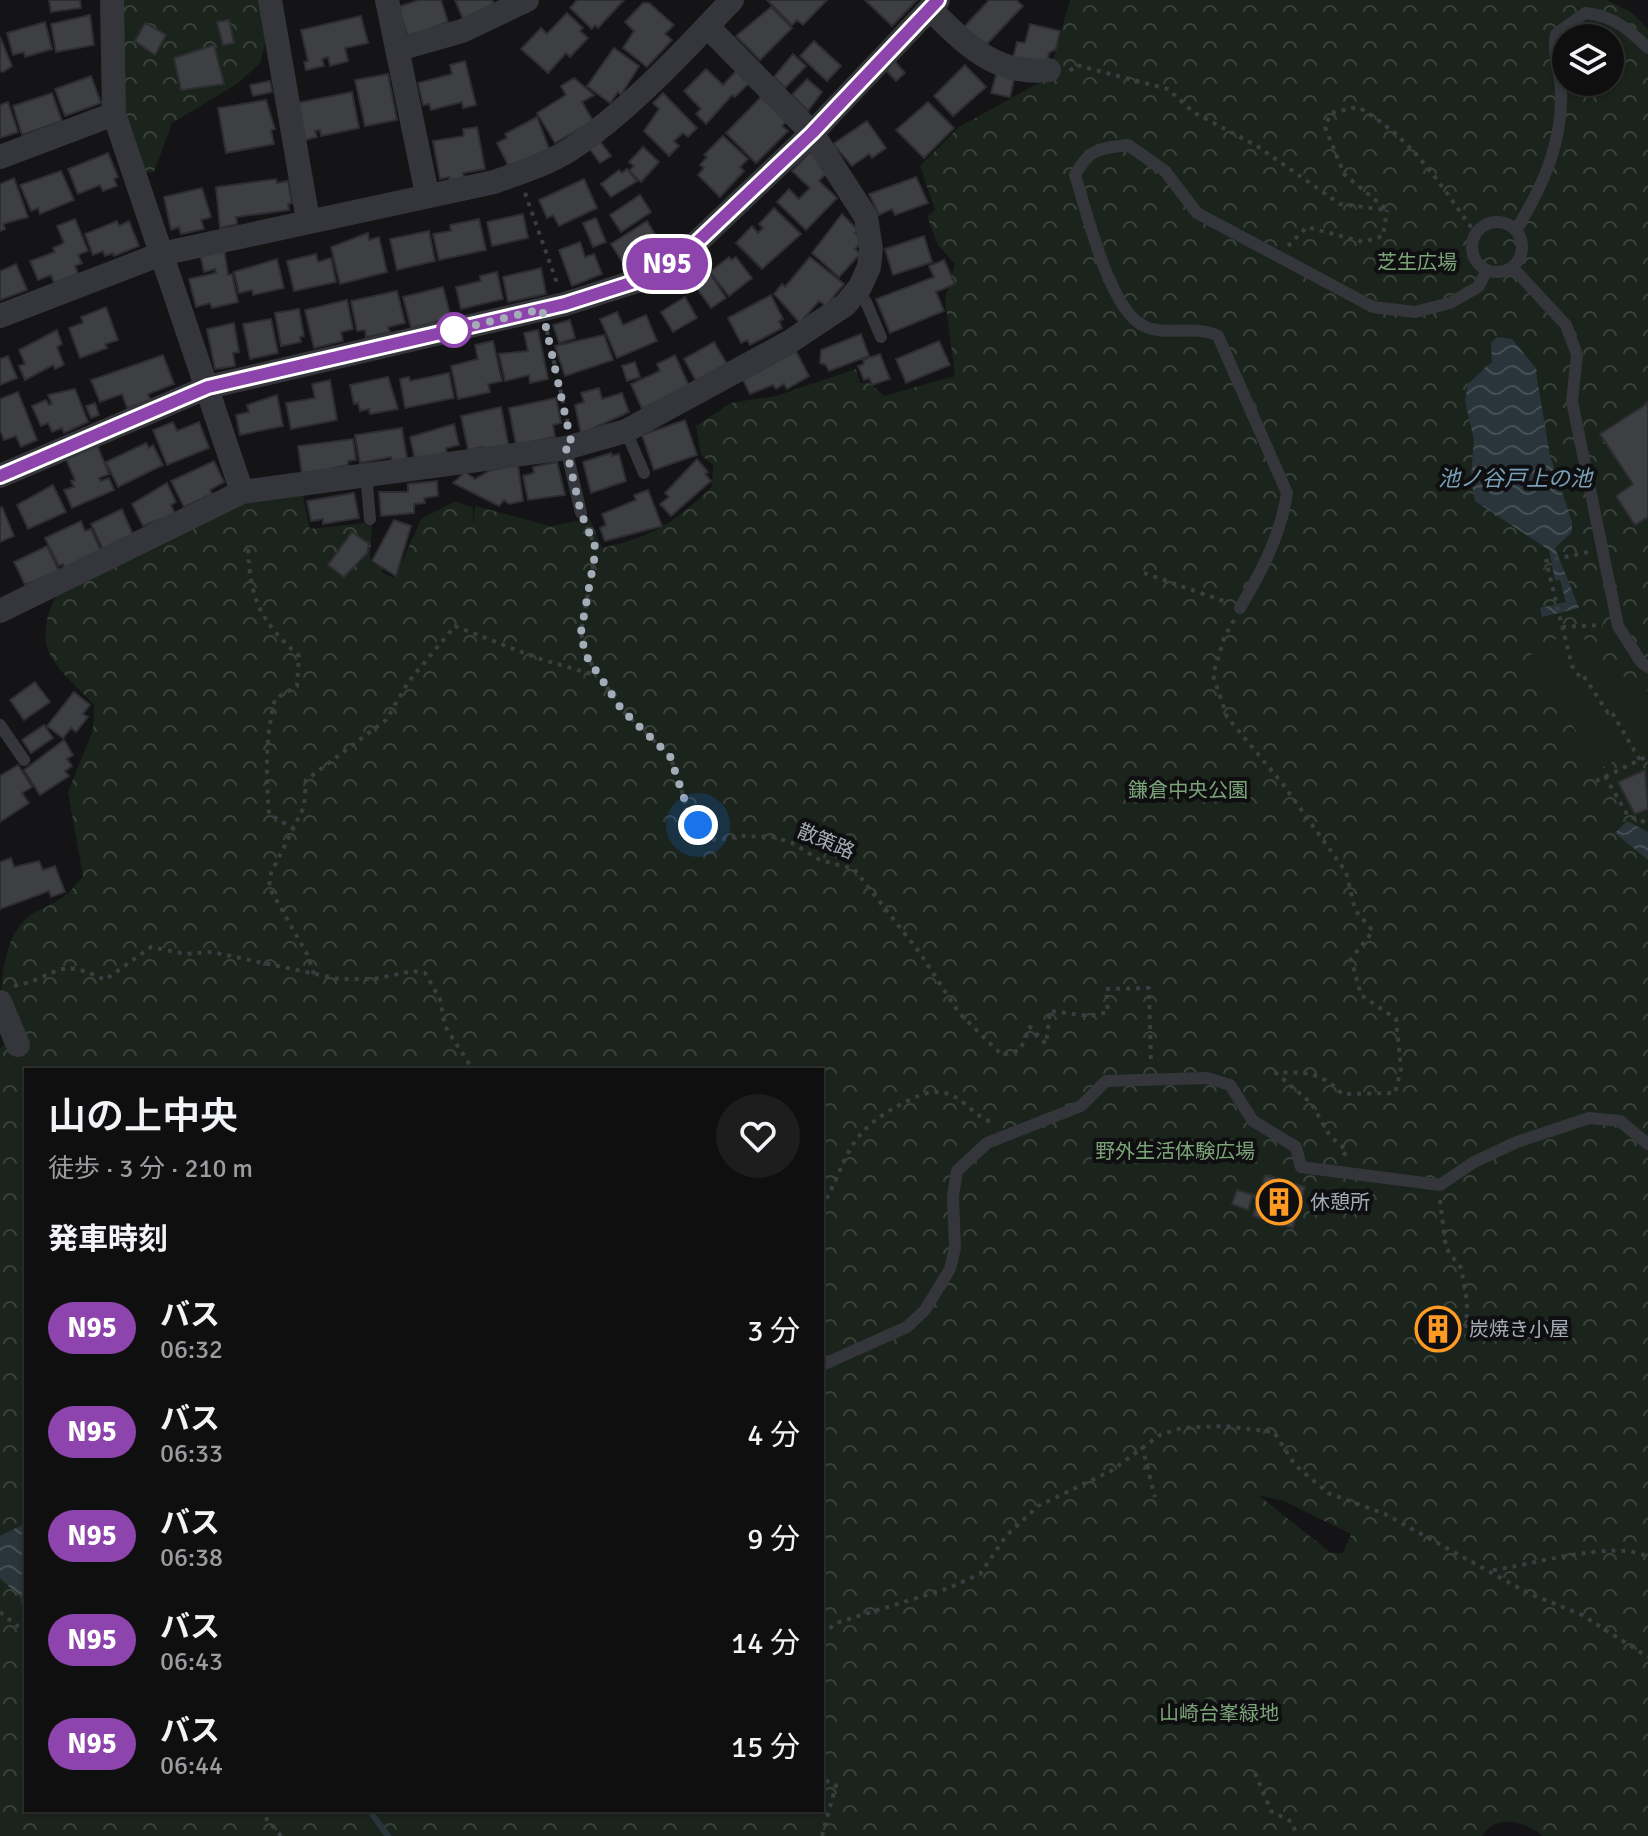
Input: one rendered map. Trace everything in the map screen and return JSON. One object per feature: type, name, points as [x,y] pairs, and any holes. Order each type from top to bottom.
[{"type":"street","points":[[112,0],[114,114],[242,492]]},
{"type":"street","points":[[270,0],[308,220]]},
{"type":"street","points":[[387,0],[427,194]]},
{"type":"street","points":[[399,49],[462,31],[527,0]]},
{"type":"street","points":[[0,316],[161,254],[518,174],[554,159],[586,138],[732,0]]},
{"type":"street","points":[[0,476],[208,387],[618,290],[693,246],[812,133],[934,4],[978,56],[1020,71],[1049,70]]},
{"type":"street","points":[[0,611],[242,492],[569,447],[626,431],[791,341],[845,305],[857,291],[869,267],[871,249],[866,217],[812,133],[707,26]]},
{"type":"street","points":[[0,157],[114,114]]},
{"type":"street","points":[[4,994],[18,1045]]},
{"type":"lane","points":[[1516,230],[1538,196],[1553,159],[1561,121],[1561,86],[1552,51],[1556,34],[1585,13],[1606,15],[1622,24],[1648,48]]},
{"type":"lane","points":[[1240,608],[1267,559],[1284,515],[1287,493],[1218,336],[1206,330],[1145,327],[1120,304],[1075,175],[1096,149],[1128,145],[1165,171],[1197,213],[1373,307],[1415,312],[1450,303],[1478,287],[1487,270]]},
{"type":"lane","points":[[1495,223],[1516,230],[1522,245],[1512,267],[1500,272],[1487,270],[1475,259],[1472,250],[1476,234],[1495,223]]},
{"type":"lane","points":[[1512,267],[1566,325],[1577,355],[1572,401],[1618,626],[1641,662],[1648,667]]},
{"type":"lane","points":[[857,291],[866,302],[881,337]]},
{"type":"lane","points":[[626,431],[644,473]]},
{"type":"lane","points":[[569,447],[581,513]]},
{"type":"lane","points":[[366,475],[370,519]]},
{"type":"lane","points":[[0,725],[24,760]]},
{"type":"lane","points":[[824,1364],[907,1327],[925,1310],[950,1269],[955,1248],[953,1196],[957,1171],[987,1143],[1081,1106],[1106,1081],[1207,1078],[1230,1085],[1253,1121],[1296,1147],[1301,1167],[1440,1185],[1474,1162],[1517,1142],[1589,1118],[1620,1121],[1648,1144]]},
{"type":"path","points":[[1076,65],[1168,89],[1193,112],[1257,146],[1340,204],[1387,210]]},
{"type":"path","points":[[1387,210],[1344,174],[1325,127],[1331,113],[1358,107],[1378,119],[1421,156],[1476,234]]},
{"type":"path","points":[[518,174],[553,307],[569,447]]},
{"type":"path","points":[[1280,256],[1307,227],[1363,242],[1383,236],[1387,210]]},
{"type":"path","points":[[581,513],[596,549],[581,632],[585,654],[597,676]]},
{"type":"path","points":[[248,549],[249,576],[256,607],[274,633],[299,656],[297,686],[275,699],[268,727],[266,771],[269,814],[294,829]]},
{"type":"path","points":[[1603,549],[1546,561],[1572,666],[1580,677],[1583,675],[1608,713],[1611,711],[1648,766]]},
{"type":"path","points":[[1144,573],[1202,591],[1240,608],[1224,638],[1213,675],[1227,717],[1282,783],[1346,872],[1355,910],[1373,931],[1351,959],[1361,995],[1396,1019],[1401,1069],[1395,1093],[1342,1094],[1329,1080],[1312,1074],[1276,1073],[1311,1103],[1330,1136],[1347,1151],[1334,1172]]},
{"type":"path","points":[[314,974],[307,954],[269,887],[271,873],[304,807],[306,780],[386,720],[409,681],[455,626],[537,658],[597,676]]},
{"type":"path","points":[[1562,627],[1618,626]]},
{"type":"path","name":"散策路","points":[[597,676],[622,710],[670,756],[689,813],[706,837],[716,840],[742,836],[774,837],[792,843],[820,860],[854,869],[920,953],[959,1013],[1002,1055],[1018,1053],[1030,1027],[1046,1044],[1050,1011],[1090,1016],[1108,1012],[1106,989],[1149,988],[1153,1078]]},
{"type":"path","points":[[1596,781],[1644,758]]},
{"type":"path","points":[[1605,776],[1628,816],[1648,823]]},
{"type":"path","points":[[4,994],[70,967],[89,970],[105,980],[151,947],[185,954],[212,952],[339,979],[374,979],[413,971],[425,973],[440,999],[445,1026],[472,1068]]},
{"type":"path","points":[[824,1204],[854,1139],[874,1119],[908,1101],[923,1094],[946,1093],[988,1122],[996,1123]]},
{"type":"path","points":[[1440,1185],[1440,1214],[1446,1248],[1461,1268],[1467,1301],[1466,1341]]},
{"type":"path","points":[[824,1633],[836,1623],[949,1588],[980,1574],[1006,1536],[1038,1506],[1111,1471],[1142,1446],[1182,1428],[1224,1426],[1274,1432],[1295,1465],[1328,1493],[1385,1514],[1528,1593],[1582,1615],[1648,1657]]},
{"type":"path","points":[[1142,1446],[1155,1497]]},
{"type":"path","points":[[1491,1570],[1599,1552],[1638,1551],[1648,1557]]},
{"type":"path","points":[[0,1612],[24,1631]]},
{"type":"path","points":[[1255,1773],[1271,1811],[1292,1822],[1297,1836]]},
{"type":"path","points":[[822,1836],[836,1785],[824,1780]]},
{"type":"path","points":[[261,1812],[281,1836]]},
{"type":"green space","points":[[124,0],[259,0],[268,34],[260,63],[237,84],[172,123],[154,172],[144,173],[127,119],[123,87]]},
{"type":"green space","name":"鎌倉中央公園","points":[[1070,0],[1607,0],[1631,12],[1648,29],[1648,1836],[1542,1836],[1528,1826],[1502,1822],[1494,1824],[1482,1836],[0,1836],[2,985],[7,952],[20,925],[30,915],[65,895],[83,876],[68,792],[93,730],[94,705],[59,668],[47,645],[45,631],[56,596],[244,499],[302,492],[310,529],[372,522],[370,562],[383,568],[382,573],[395,578],[421,519],[456,501],[473,508],[473,524],[475,506],[550,526],[590,519],[602,548],[650,533],[686,510],[712,487],[713,465],[701,455],[696,426],[731,403],[776,396],[856,369],[860,383],[868,382],[884,396],[955,376],[945,299],[955,264],[938,245],[927,216],[935,210],[920,166],[959,127],[1048,78]],"holes":[[[1258,1495],[1284,1501],[1351,1534],[1343,1553],[1331,1553]]]},
{"type":"green space","points":[[1581,635],[1611,667],[1648,691],[1648,749],[1621,756],[1604,767],[1587,759],[1576,731],[1530,655],[1552,640]]},
{"type":"water","name":"池ノ谷戸上の池","points":[[1497,337],[1512,339],[1535,367],[1550,456],[1572,522],[1572,532],[1555,548],[1579,608],[1542,617],[1540,608],[1566,602],[1560,580],[1555,580],[1549,550],[1475,501],[1471,478],[1474,440],[1465,401],[1468,384],[1492,362],[1491,343]]},
{"type":"water","points":[[1627,821],[1648,832],[1648,860],[1615,833]]},
{"type":"water","points":[[24,1524],[24,1613],[20,1597],[0,1578],[0,1536]]},
{"type":"building","points":[[49,0],[80,0],[81,8],[51,12]]},
{"type":"building","points":[[419,0],[441,0],[448,22],[408,37],[398,7]]},
{"type":"building","points":[[455,0],[492,0],[495,6],[463,19]]},
{"type":"building","points":[[577,0],[624,0],[598,28],[595,25],[592,29],[570,8]]},
{"type":"building","points":[[767,0],[827,0],[803,25],[797,20],[792,25]]},
{"type":"building","points":[[865,0],[917,0],[892,26]]},
{"type":"building","points":[[989,0],[1016,0],[1023,6],[985,46],[964,27]]},
{"type":"building","points":[[643,3],[649,3],[674,25],[665,34],[672,40],[647,67],[623,48],[634,31],[625,22]]},
{"type":"building","points":[[771,7],[792,28],[760,60],[736,36]]},
{"type":"building","points":[[567,13],[583,28],[580,31],[588,38],[570,57],[566,53],[548,73],[521,49],[541,28],[547,34]]},
{"type":"building","points":[[90,15],[94,45],[56,52],[51,24]]},
{"type":"building","points":[[361,16],[368,43],[345,48],[348,61],[330,66],[328,57],[322,59],[324,66],[306,70],[304,62],[308,61],[301,30]]},
{"type":"building","points":[[229,20],[234,43],[223,45],[217,22]]},
{"type":"building","points":[[45,22],[52,49],[25,57],[24,52],[13,55],[7,33]]},
{"type":"building","points":[[145,23],[166,35],[155,55],[135,41]]},
{"type":"building","points":[[1030,24],[1060,31],[1056,49],[1049,53],[1047,61],[1013,58],[1017,42],[1025,43]]},
{"type":"building","points":[[0,37],[12,66],[3,72],[0,71]]},
{"type":"building","points":[[814,41],[841,66],[827,81],[800,56]]},
{"type":"building","points":[[214,45],[224,84],[181,90],[174,58]]},
{"type":"building","points":[[614,48],[639,66],[621,95],[618,92],[610,103],[587,86]]},
{"type":"building","points":[[793,54],[806,66],[785,88],[774,77]]},
{"type":"building","points":[[893,59],[905,73],[896,81],[884,68]]},
{"type":"building","points":[[465,61],[476,105],[463,108],[462,102],[431,110],[429,104],[423,105],[418,83],[452,74],[450,65]]},
{"type":"building","points":[[965,65],[986,87],[953,116],[934,96]]},
{"type":"building","points":[[739,68],[751,81],[735,97],[732,95],[706,124],[696,114],[701,109],[684,91],[706,69],[723,85]]},
{"type":"building","points":[[997,72],[1015,76],[1010,97],[991,93]]},
{"type":"building","points":[[388,74],[397,120],[365,126],[355,80]]},
{"type":"building","points":[[91,76],[101,103],[65,116],[55,89]]},
{"type":"building","points":[[574,78],[594,95],[582,102],[593,121],[555,143],[537,113],[566,95],[561,86]]},
{"type":"building","points":[[807,79],[822,92],[808,111],[792,95]]},
{"type":"building","points":[[270,81],[272,92],[253,96],[250,85]]},
{"type":"building","points":[[352,92],[359,128],[321,136],[320,130],[315,131],[317,137],[305,140],[297,103]]},
{"type":"building","points":[[52,93],[62,121],[22,135],[13,106]]},
{"type":"building","points":[[663,93],[697,128],[688,137],[683,133],[674,141],[679,146],[669,156],[644,131],[659,109],[653,103]]},
{"type":"building","points":[[764,94],[789,119],[782,126],[788,131],[756,163],[726,133]]},
{"type":"building","points":[[266,100],[275,129],[271,130],[274,144],[226,153],[218,108]]},
{"type":"building","points":[[8,102],[18,132],[0,138],[0,105]]},
{"type":"building","points":[[928,102],[954,128],[924,158],[896,130]]},
{"type":"building","points":[[537,117],[550,151],[509,167],[497,143],[507,138],[505,134]]},
{"type":"building","points":[[867,121],[886,148],[872,158],[869,154],[852,166],[833,144]]},
{"type":"building","points":[[477,127],[485,169],[463,173],[465,181],[450,183],[449,177],[440,179],[433,141],[464,136],[463,129]]},
{"type":"building","points":[[723,136],[748,159],[740,167],[744,171],[720,197],[698,175],[704,168],[700,165],[707,157],[704,155]]},
{"type":"building","points":[[599,140],[611,156],[600,163],[589,148]]},
{"type":"building","points":[[643,147],[659,162],[641,182],[629,171],[634,166],[629,162]]},
{"type":"building","points":[[810,152],[829,170],[819,181],[837,198],[806,230],[777,202],[789,189],[799,199],[810,188],[792,171]]},
{"type":"building","points":[[108,153],[118,177],[114,179],[117,186],[103,191],[100,185],[78,194],[68,169]]},
{"type":"building","points":[[627,169],[637,181],[611,197],[601,184],[619,170],[622,173]]},
{"type":"building","points":[[61,171],[74,200],[40,214],[38,208],[31,211],[20,185]]},
{"type":"building","points":[[916,177],[928,203],[895,215],[892,209],[879,215],[869,194]]},
{"type":"building","points":[[14,178],[28,217],[3,224],[5,229],[0,231],[0,184]]},
{"type":"building","points":[[276,179],[277,183],[288,181],[292,203],[288,204],[289,210],[236,217],[237,224],[220,228],[216,187]]},
{"type":"building","points":[[584,179],[597,208],[559,226],[553,215],[547,218],[539,200]]},
{"type":"building","points":[[202,188],[211,217],[201,220],[204,229],[181,234],[179,227],[171,230],[164,197]]},
{"type":"building","points":[[640,195],[651,212],[621,232],[610,215]]},
{"type":"building","points":[[774,208],[801,234],[762,269],[736,243],[752,226],[758,233],[763,228],[759,224]]},
{"type":"building","points":[[523,214],[528,238],[492,246],[487,222]]},
{"type":"building","points":[[842,214],[863,240],[855,249],[860,254],[839,277],[812,253]]},
{"type":"building","points":[[596,218],[606,242],[593,247],[583,223]]},
{"type":"building","points":[[75,219],[88,251],[78,255],[82,263],[75,266],[78,274],[54,283],[51,275],[38,280],[30,261],[55,252],[53,248],[64,243],[57,226]]},
{"type":"building","points":[[479,219],[486,250],[439,260],[433,234],[451,231],[450,225]]},
{"type":"building","points":[[117,221],[119,226],[129,221],[139,246],[114,256],[113,253],[105,256],[103,251],[93,255],[85,234]]},
{"type":"building","points":[[647,221],[662,246],[626,268],[611,244]]},
{"type":"building","points":[[429,231],[435,261],[397,270],[390,239]]},
{"type":"building","points":[[368,233],[369,240],[379,237],[387,272],[340,284],[331,247]]},
{"type":"building","points":[[924,236],[932,262],[893,275],[885,249]]},
{"type":"building","points":[[580,242],[585,257],[594,254],[602,274],[572,286],[559,250]]},
{"type":"building","points":[[224,248],[228,275],[232,274],[238,302],[212,308],[210,303],[196,307],[189,279],[216,273],[215,269],[204,272],[200,254]]},
{"type":"building","points":[[316,254],[318,262],[331,258],[336,282],[294,291],[287,261]]},
{"type":"building","points":[[729,257],[731,260],[736,257],[752,278],[729,296],[710,272]]},
{"type":"building","points":[[810,257],[844,284],[826,306],[819,301],[800,323],[774,294],[782,284],[785,287]]},
{"type":"building","points":[[277,259],[284,288],[253,295],[252,290],[239,293],[234,272]]},
{"type":"building","points":[[944,260],[955,284],[936,292],[944,311],[890,333],[876,299],[934,277],[929,266]]},
{"type":"building","points":[[16,264],[27,290],[0,300],[0,271]]},
{"type":"building","points":[[541,268],[546,294],[508,302],[503,277]]},
{"type":"building","points":[[707,269],[726,298],[711,308],[691,280]]},
{"type":"building","points":[[497,272],[503,299],[461,309],[456,287],[481,281],[480,276]]},
{"type":"building","points":[[443,287],[451,318],[411,328],[403,297]]},
{"type":"building","points":[[397,291],[405,323],[388,327],[390,332],[366,337],[365,330],[357,331],[351,301]]},
{"type":"building","points":[[771,295],[783,319],[779,321],[782,328],[750,345],[747,340],[741,343],[728,318]]},
{"type":"building","points":[[685,297],[697,318],[673,332],[661,312]]},
{"type":"building","points":[[347,300],[353,329],[341,332],[343,341],[314,348],[305,310]]},
{"type":"building","points":[[106,307],[118,340],[105,344],[107,348],[80,358],[69,328],[83,323],[81,317]]},
{"type":"building","points":[[299,309],[304,336],[300,337],[301,342],[281,346],[275,313]]},
{"type":"building","points":[[617,312],[623,325],[646,315],[657,341],[617,358],[600,319]]},
{"type":"building","points":[[271,319],[278,353],[250,359],[243,324]]},
{"type":"building","points":[[570,320],[575,338],[559,343],[553,325]]},
{"type":"building","points":[[234,323],[239,352],[233,353],[235,366],[215,369],[207,329]]},
{"type":"building","points":[[57,330],[62,344],[57,347],[64,365],[55,369],[53,365],[25,380],[19,366],[25,364],[19,350]]},
{"type":"building","points":[[538,330],[548,379],[530,383],[529,375],[505,381],[499,354],[528,351],[524,333]]},
{"type":"building","points":[[861,334],[869,356],[829,371],[826,365],[820,363],[821,350]]},
{"type":"building","points":[[604,335],[613,360],[565,376],[555,346]]},
{"type":"building","points":[[493,341],[502,381],[488,384],[490,392],[458,399],[451,366],[478,359],[475,345]]},
{"type":"building","points":[[939,341],[950,365],[906,383],[896,359]]},
{"type":"building","points":[[714,342],[727,364],[696,381],[684,359]]},
{"type":"building","points":[[796,351],[809,376],[787,389],[784,384],[776,389],[773,385],[750,394],[743,380]]},
{"type":"building","points":[[880,354],[890,379],[872,385],[869,378],[864,380],[858,366],[864,364],[863,360]]},
{"type":"building","points":[[163,355],[174,384],[148,394],[150,400],[127,408],[122,394],[100,402],[91,380]]},
{"type":"building","points":[[675,355],[689,386],[642,409],[631,384],[660,371],[657,364]]},
{"type":"building","points":[[8,356],[17,378],[0,385],[0,359]]},
{"type":"building","points":[[635,362],[640,377],[627,381],[622,366]]},
{"type":"building","points":[[449,373],[454,398],[405,408],[400,379],[409,377],[410,381]]},
{"type":"building","points":[[388,377],[398,409],[370,414],[369,409],[360,411],[358,403],[354,404],[350,385]]},
{"type":"building","points":[[330,380],[337,420],[291,429],[286,403],[315,398],[312,384]]},
{"type":"building","points":[[599,388],[602,399],[622,393],[629,412],[581,434],[575,405],[584,402],[581,393]]},
{"type":"building","points":[[75,389],[88,422],[64,433],[62,428],[52,432],[48,423],[41,426],[32,406],[46,400],[49,405],[52,404],[48,395]]},
{"type":"building","points":[[18,392],[37,440],[21,447],[16,436],[4,440],[0,430],[0,399]]},
{"type":"building","points":[[277,395],[283,426],[240,435],[236,415],[249,412],[247,405]]},
{"type":"building","points":[[556,398],[561,423],[553,425],[555,437],[516,445],[509,408]]},
{"type":"building","points":[[95,403],[99,415],[91,418],[86,406]]},
{"type":"building","points":[[1648,403],[1648,517],[1635,525],[1616,496],[1633,484],[1600,434]]},
{"type":"building","points":[[501,407],[509,448],[484,454],[483,447],[468,450],[461,416]]},
{"type":"building","points":[[685,420],[697,455],[654,470],[642,435]]},
{"type":"building","points":[[173,422],[177,431],[199,422],[209,448],[167,465],[153,430]]},
{"type":"building","points":[[454,424],[459,445],[446,448],[447,456],[415,460],[410,437]]},
{"type":"building","points":[[402,428],[407,459],[392,462],[391,457],[360,463],[355,435]]},
{"type":"building","points":[[353,439],[356,460],[348,461],[348,465],[302,475],[298,446]]},
{"type":"building","points":[[146,443],[149,448],[153,445],[163,465],[118,487],[106,462]]},
{"type":"building","points":[[97,445],[109,474],[99,478],[101,481],[109,478],[114,490],[72,508],[64,490],[74,487],[71,481],[75,480],[66,459]]},
{"type":"building","points":[[611,453],[612,456],[619,454],[626,481],[591,493],[583,462]]},
{"type":"building","points":[[697,459],[711,481],[671,516],[660,504],[669,497],[665,493]]},
{"type":"building","points":[[214,461],[224,482],[210,490],[212,494],[184,507],[171,481]]},
{"type":"building","points":[[557,462],[565,495],[528,500],[523,476],[534,473],[533,467]]},
{"type":"building","points":[[518,465],[523,501],[509,504],[504,500],[499,506],[453,483],[465,472],[475,479],[491,470]]},
{"type":"building","points":[[437,481],[438,496],[424,498],[425,503],[414,504],[414,513],[381,516],[379,492],[408,492],[408,484]]},
{"type":"building","points":[[167,483],[176,502],[171,505],[175,514],[143,526],[132,504]]},
{"type":"building","points":[[53,485],[66,512],[28,529],[17,505]]},
{"type":"building","points":[[648,490],[662,526],[605,541],[600,528],[606,525],[602,514],[636,500],[634,495]]},
{"type":"building","points":[[354,493],[359,518],[323,524],[323,519],[311,521],[307,501]]},
{"type":"building","points":[[0,508],[14,536],[0,542]]},
{"type":"building","points":[[122,509],[133,535],[103,549],[91,524]]},
{"type":"building","points":[[394,520],[411,526],[396,576],[372,561]]},
{"type":"building","points":[[81,521],[85,531],[91,529],[101,551],[65,568],[63,564],[59,566],[45,538]]},
{"type":"building","points":[[352,532],[369,544],[367,553],[344,577],[328,565]]},
{"type":"building","points":[[47,546],[59,571],[25,585],[14,562]]},
{"type":"building","points":[[35,682],[50,702],[24,720],[10,700]]},
{"type":"building","points":[[74,692],[90,705],[83,714],[88,717],[76,732],[71,728],[63,738],[47,726]]},
{"type":"building","points":[[44,725],[53,738],[31,753],[22,740]]},
{"type":"building","points":[[64,740],[73,755],[67,759],[72,766],[65,771],[69,776],[40,795],[24,770]]},
{"type":"building","points":[[18,765],[32,787],[22,793],[29,803],[0,822],[0,776]]},
{"type":"building","points":[[1645,770],[1648,809],[1635,814],[1618,782]]},
{"type":"building","points":[[11,858],[14,867],[39,861],[43,870],[55,866],[65,892],[51,897],[49,891],[0,909],[0,862]]},
{"type":"building","name":"休憩所","points":[[1265,1175],[1305,1187],[1293,1228],[1253,1216]]},
{"type":"building","points":[[1237,1190],[1253,1195],[1248,1210],[1232,1204]]},
{"type":"building","name":"炭焼き小屋","points":[[1434,1323],[1444,1324],[1442,1336],[1433,1335]]},
{"type":"waterway","points":[[370,1812],[388,1836]]},
{"type":"bus line","name":"N95","points":[[0,476],[208,387],[565,304],[618,290],[637,281],[693,246],[812,133],[938,0]]},
{"type":"place","name":"休憩所","points":[[1279,1202]]},
{"type":"place","name":"炭焼き小屋","points":[[1438,1329]]},
{"type":"route","points":[[454,330],[451,331],[542,309],[572,446],[566,448],[581,513],[596,549],[581,632],[585,654],[622,710],[670,756],[689,813],[698,825]]},
{"type":"park label","name":"芝生広場","points":[[1417,262]]},
{"type":"park label","name":"野外生活体験広場","points":[[1175,1151]]},
{"type":"park label","name":"山崎台峯緑地","points":[[1219,1713]]}]
